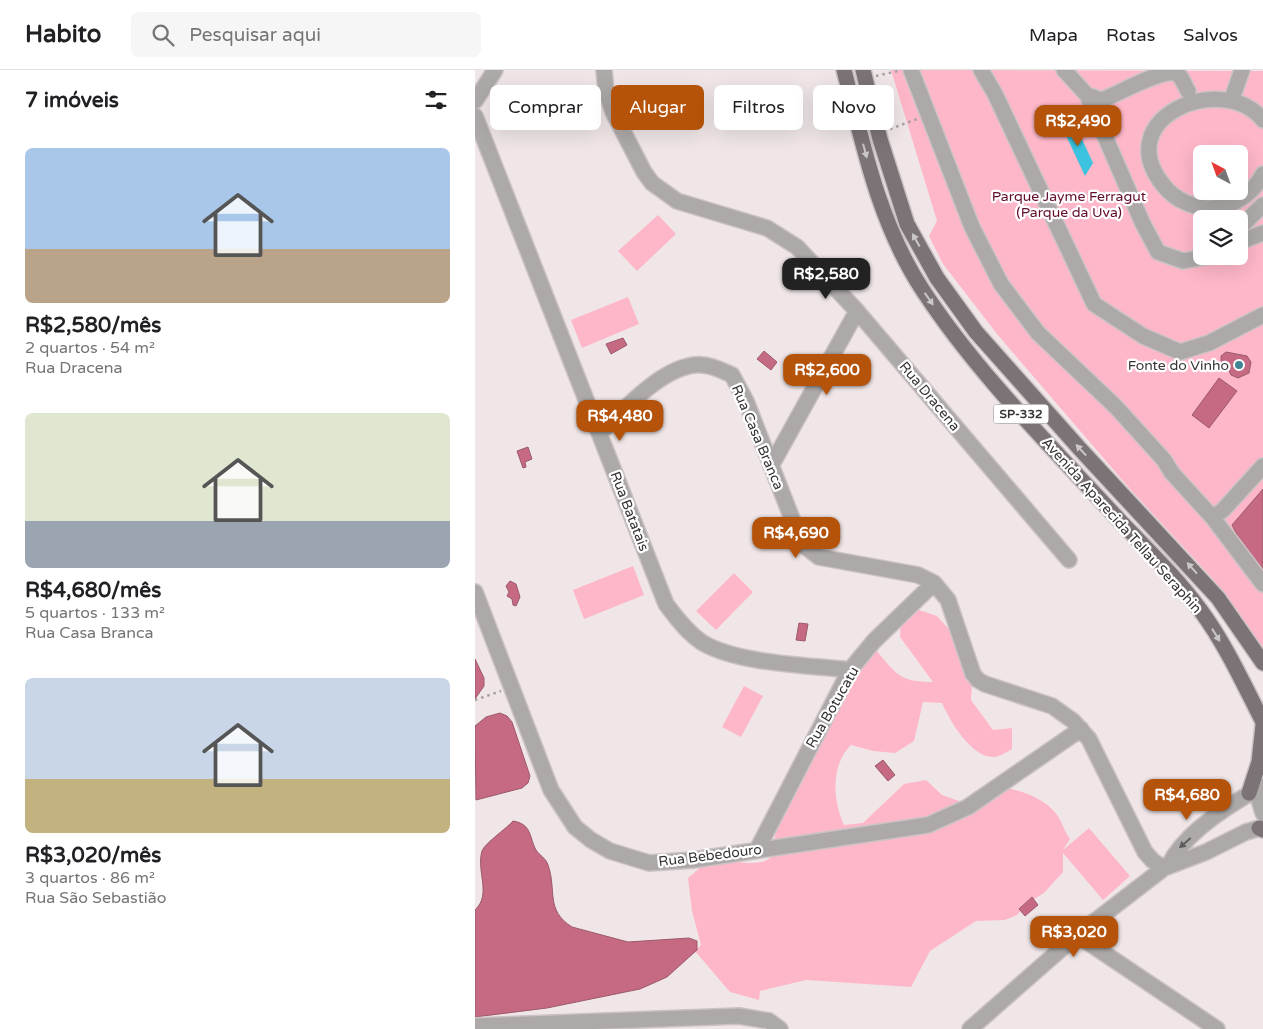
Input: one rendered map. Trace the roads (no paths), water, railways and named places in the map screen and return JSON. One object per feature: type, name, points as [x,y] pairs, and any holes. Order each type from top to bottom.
[{"type":"main road","name":"Avenida Aparecida Tellau Seraphin","points":[[844,70],[876,192],[892,233],[921,287],[958,341],[1004,394],[1174,578],[1201,612],[1225,649],[1263,723]]},
{"type":"main road","name":"Avenida Aparecida Tellau Seraphin","points":[[864,74],[879,132],[907,224],[943,286],[989,346],[1080,449],[1218,598],[1263,663]]},
{"type":"main road","points":[[1256,790],[1263,723]]},
{"type":"street","points":[[475,102],[495,70]]},
{"type":"street","name":"Rua Dracena","points":[[604,70],[606,91],[613,112],[644,172],[652,182],[677,201],[767,228],[797,246],[857,311],[1069,560]]},
{"type":"street","points":[[911,70],[930,114],[940,146],[972,226],[1001,284],[1038,333],[1116,407],[1213,518],[1263,584]]},
{"type":"street","points":[[981,70],[995,94],[1094,304],[1143,336],[1180,352],[1209,343],[1263,315]]},
{"type":"street","points":[[1065,70],[1087,96],[1153,245],[1158,252],[1183,261],[1193,259]]},
{"type":"street","points":[[1235,93],[1242,70]]},
{"type":"street","points":[[1087,96],[1103,100],[1125,91],[1151,76],[1169,72],[1176,73],[1188,91]]},
{"type":"street","points":[[1263,120],[1251,103],[1235,93],[1214,87],[1188,91],[1165,106],[1152,130],[1149,148],[1152,167],[1165,188],[1185,203],[1210,208],[1223,206],[1245,196],[1263,174]]},
{"type":"street","name":"Rua Batatais","points":[[475,116],[601,433],[666,604],[684,627],[703,643],[723,653],[851,670]]},
{"type":"street","points":[[1248,219],[1263,205]]},
{"type":"street","points":[[1248,239],[1263,233]]},
{"type":"street","points":[[1183,261],[1193,256]]},
{"type":"street","points":[[771,466],[857,311]]},
{"type":"street","name":"Rua Casa Branca","points":[[601,433],[625,408],[669,374],[683,367],[703,364],[732,375],[740,388],[803,544],[811,553],[918,575],[934,583]]},
{"type":"street","points":[[1213,518],[1223,510],[1263,466]]},
{"type":"street","points":[[934,583],[948,600],[973,674],[985,684],[1052,706],[1081,729],[1099,756],[1145,852],[1153,861],[1166,866],[1187,860],[1262,829]]},
{"type":"street","name":"Rua Botucatu","points":[[757,850],[851,670],[874,641],[934,583]]},
{"type":"street","name":"Rua Bebedouro","points":[[475,592],[551,790],[575,827],[591,840],[610,851],[649,863],[693,860],[928,825],[968,807],[1081,729]]},
{"type":"street","points":[[970,1029],[1077,935],[1166,866],[1176,851],[1221,812],[1256,790],[1263,813]]},
{"type":"street","points":[[1077,935],[1217,1029]]},
{"type":"street","points":[[475,1026],[739,1016],[769,1021],[780,1029]]},
{"type":"place","name":"Fonte do Vinho","points":[[1239,365]]},
{"type":"park label","name":"Parque Jayme Ferragut (Parque da Uva)","points":[[1069,204]]}]
